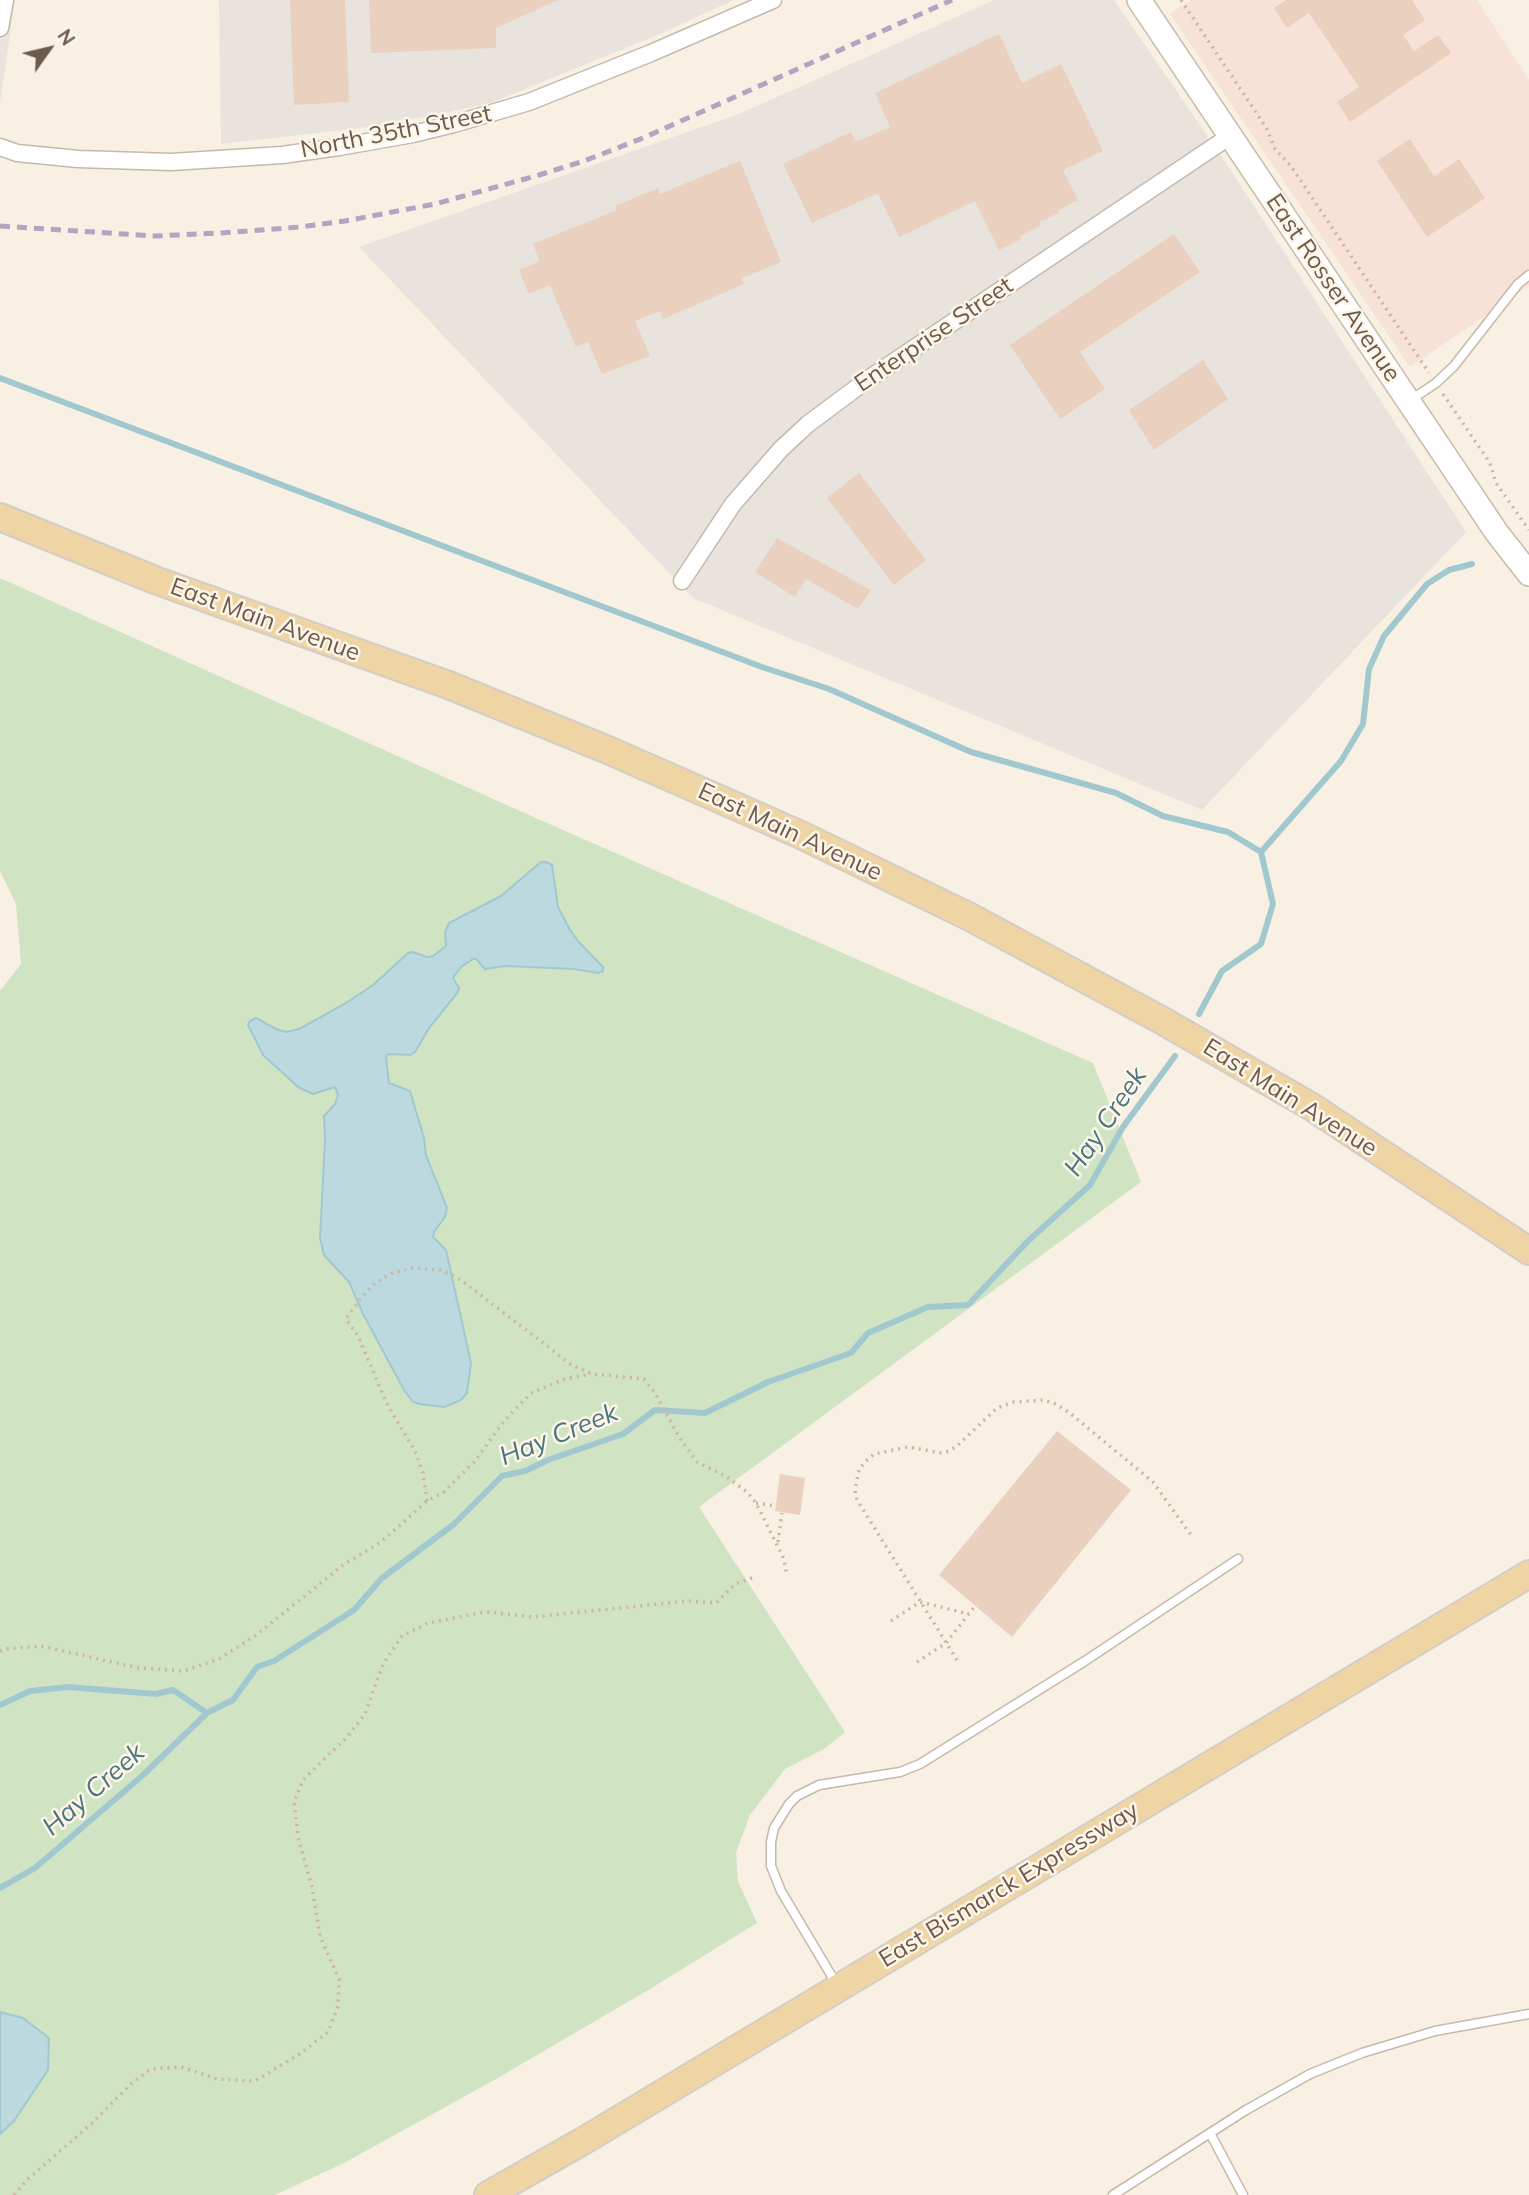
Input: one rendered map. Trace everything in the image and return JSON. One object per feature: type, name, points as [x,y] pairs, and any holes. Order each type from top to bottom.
[{"type":"main road","name":"East Main Avenue","points":[[0,517],[155,580],[446,684],[608,750],[801,835],[970,917],[1163,1021],[1312,1107],[1529,1251]]},
{"type":"main road","name":"East Bismarck Expressway","points":[[488,2195],[1529,1574]]},
{"type":"street","points":[[0,28],[5,0]]},
{"type":"street","name":"North 35th Street","points":[[0,147],[18,153],[78,159],[170,162],[282,155],[413,134],[529,102],[773,0]]},
{"type":"street","name":"East Rosser Avenue","points":[[1139,0],[1497,533],[1525,569]]},
{"type":"street","name":"Enterprise Street","points":[[682,581],[733,504],[781,449],[808,424],[867,380],[1230,136]]},
{"type":"lane","points":[[1409,401],[1436,383],[1461,358],[1518,284],[1529,275]]},
{"type":"lane","points":[[839,1987],[773,1873],[771,1855],[774,1828],[789,1804],[797,1796],[819,1784],[900,1772],[920,1764],[1085,1661],[1238,1559]]},
{"type":"lane","points":[[1113,2195],[1246,2110],[1310,2074],[1362,2053],[1435,2031],[1529,2014]]},
{"type":"lane","points":[[1210,2133],[1243,2195]]},
{"type":"path","points":[[1181,0],[1267,129],[1275,149],[1291,166],[1490,463],[1496,483],[1529,530]]},
{"type":"path","points":[[427,1501],[423,1473],[415,1451],[387,1404],[358,1336],[346,1319],[375,1283],[402,1270],[434,1269],[460,1280],[573,1367],[593,1374]]},
{"type":"path","points":[[0,1651],[6,1648],[41,1646],[139,1668],[184,1671],[219,1660],[256,1636],[343,1565],[381,1542],[427,1501],[444,1492],[475,1461],[504,1421],[531,1393],[564,1379],[593,1374],[644,1378],[697,1462],[727,1477],[747,1492],[756,1503],[784,1559],[787,1576]]},
{"type":"path","points":[[957,1660],[857,1500],[855,1490],[859,1470],[874,1454],[916,1447],[941,1453],[948,1451],[957,1446],[997,1408],[1014,1402],[1044,1400],[1071,1414],[1153,1482],[1191,1535]]},
{"type":"path","points":[[756,1503],[775,1506]]},
{"type":"path","points":[[777,1545],[782,1513]]},
{"type":"path","points":[[14,2195],[132,2083],[151,2069],[181,2067],[217,2079],[255,2081],[301,2053],[328,2032],[338,2007],[338,1979],[320,1936],[312,1887],[298,1837],[294,1802],[303,1780],[348,1736],[365,1714],[383,1664],[402,1636],[428,1623],[486,1612],[533,1617],[688,1601],[716,1603],[735,1584],[752,1578]]},
{"type":"path","points":[[891,1621],[920,1602],[969,1614]]},
{"type":"path","points":[[917,1662],[946,1643],[975,1606]]},
{"type":"shaded area","points":[[0,0],[15,0],[0,103]]},
{"type":"shaded area","points":[[219,0],[734,0],[660,34],[488,104],[378,126],[221,144]]},
{"type":"shaded area","points":[[994,0],[1114,0],[1222,157],[1466,532],[1202,810],[693,598],[359,247],[739,114]]},
{"type":"shaded area","points":[[1191,0],[1477,0],[1529,80],[1529,286],[1410,367],[1170,14]]},
{"type":"green space","points":[[0,578],[1093,1063],[1141,1182],[699,1507],[845,1732],[824,1749],[785,1769],[750,1815],[736,1853],[738,1881],[757,1923],[496,2079],[344,2163],[275,2195],[0,2195],[0,991],[21,964],[16,904],[0,871]]},
{"type":"water","points":[[541,862],[552,865],[558,907],[570,930],[603,967],[603,971],[598,973],[574,969],[505,966],[485,969],[473,959],[461,967],[453,978],[459,988],[458,992],[429,1028],[415,1052],[410,1055],[388,1054],[386,1057],[389,1083],[410,1091],[424,1138],[426,1155],[447,1208],[445,1217],[433,1237],[446,1250],[471,1363],[467,1393],[461,1400],[444,1407],[420,1404],[413,1402],[404,1390],[349,1282],[324,1255],[320,1238],[324,1116],[335,1104],[338,1095],[335,1087],[313,1094],[298,1087],[263,1055],[248,1025],[256,1018],[286,1032],[299,1029],[373,985],[408,953],[433,956],[446,946],[445,932],[449,923],[501,896]]},
{"type":"water","points":[[0,2012],[23,2018],[49,2038],[48,2070],[14,2121],[0,2134]]},
{"type":"building","points":[[290,0],[345,0],[349,102],[294,105]]},
{"type":"building","points":[[369,0],[558,0],[496,28],[496,48],[371,53]]},
{"type":"building","points":[[1286,0],[1412,0],[1425,20],[1403,35],[1414,51],[1438,35],[1451,53],[1350,122],[1337,102],[1359,87],[1309,13],[1287,28],[1274,8]]},
{"type":"building","points":[[999,34],[1022,83],[1061,64],[1103,151],[1063,170],[1078,200],[1039,222],[1040,226],[1020,236],[1021,239],[999,250],[975,201],[899,237],[878,193],[812,223],[783,164],[851,132],[856,142],[890,127],[875,93]]},
{"type":"building","points":[[1410,139],[1434,176],[1459,159],[1485,198],[1427,237],[1377,161]]},
{"type":"building","points":[[740,161],[781,262],[742,278],[744,284],[663,319],[660,311],[635,321],[650,356],[602,374],[588,342],[576,347],[550,285],[529,294],[519,270],[540,261],[533,244],[617,210],[615,206],[658,188],[660,194]]},
{"type":"building","points":[[1174,234],[1200,272],[1080,352],[1105,389],[1060,419],[1010,345]]},
{"type":"building","points":[[1203,360],[1228,399],[1154,450],[1129,410]]},
{"type":"building","points":[[859,473],[926,560],[894,585],[827,498]]},
{"type":"building","points":[[777,538],[871,590],[858,609],[806,579],[795,597],[755,572]]},
{"type":"building","points":[[1057,1431],[1131,1490],[1012,1637],[939,1575]]},
{"type":"building","points":[[780,1474],[805,1478],[800,1515],[775,1511]]},
{"type":"waterway","points":[[0,378],[762,667],[829,689],[971,752],[1116,793],[1163,816],[1228,832],[1261,852]]},
{"type":"waterway","name":"Hay Creek","points":[[1199,1014],[1222,971],[1261,944],[1273,904],[1261,852],[1341,761],[1363,724],[1369,669],[1384,636],[1427,584],[1449,570],[1472,564]]},
{"type":"waterway","name":"Hay Creek","points":[[0,1888],[35,1868],[142,1776],[207,1713],[233,1700],[257,1667],[274,1661],[354,1610],[382,1578],[454,1524],[502,1476],[525,1471],[548,1460],[623,1434],[655,1410],[705,1413],[768,1382],[851,1353],[868,1333],[928,1307],[968,1305],[1028,1241],[1090,1185],[1123,1127],[1175,1056]]},
{"type":"waterway","points":[[0,1705],[30,1691],[68,1687],[156,1694],[173,1690],[207,1713]]},
{"type":"railway","points":[[0,226],[155,236],[221,233],[345,221],[435,204],[584,161],[643,138],[952,0]]}]
